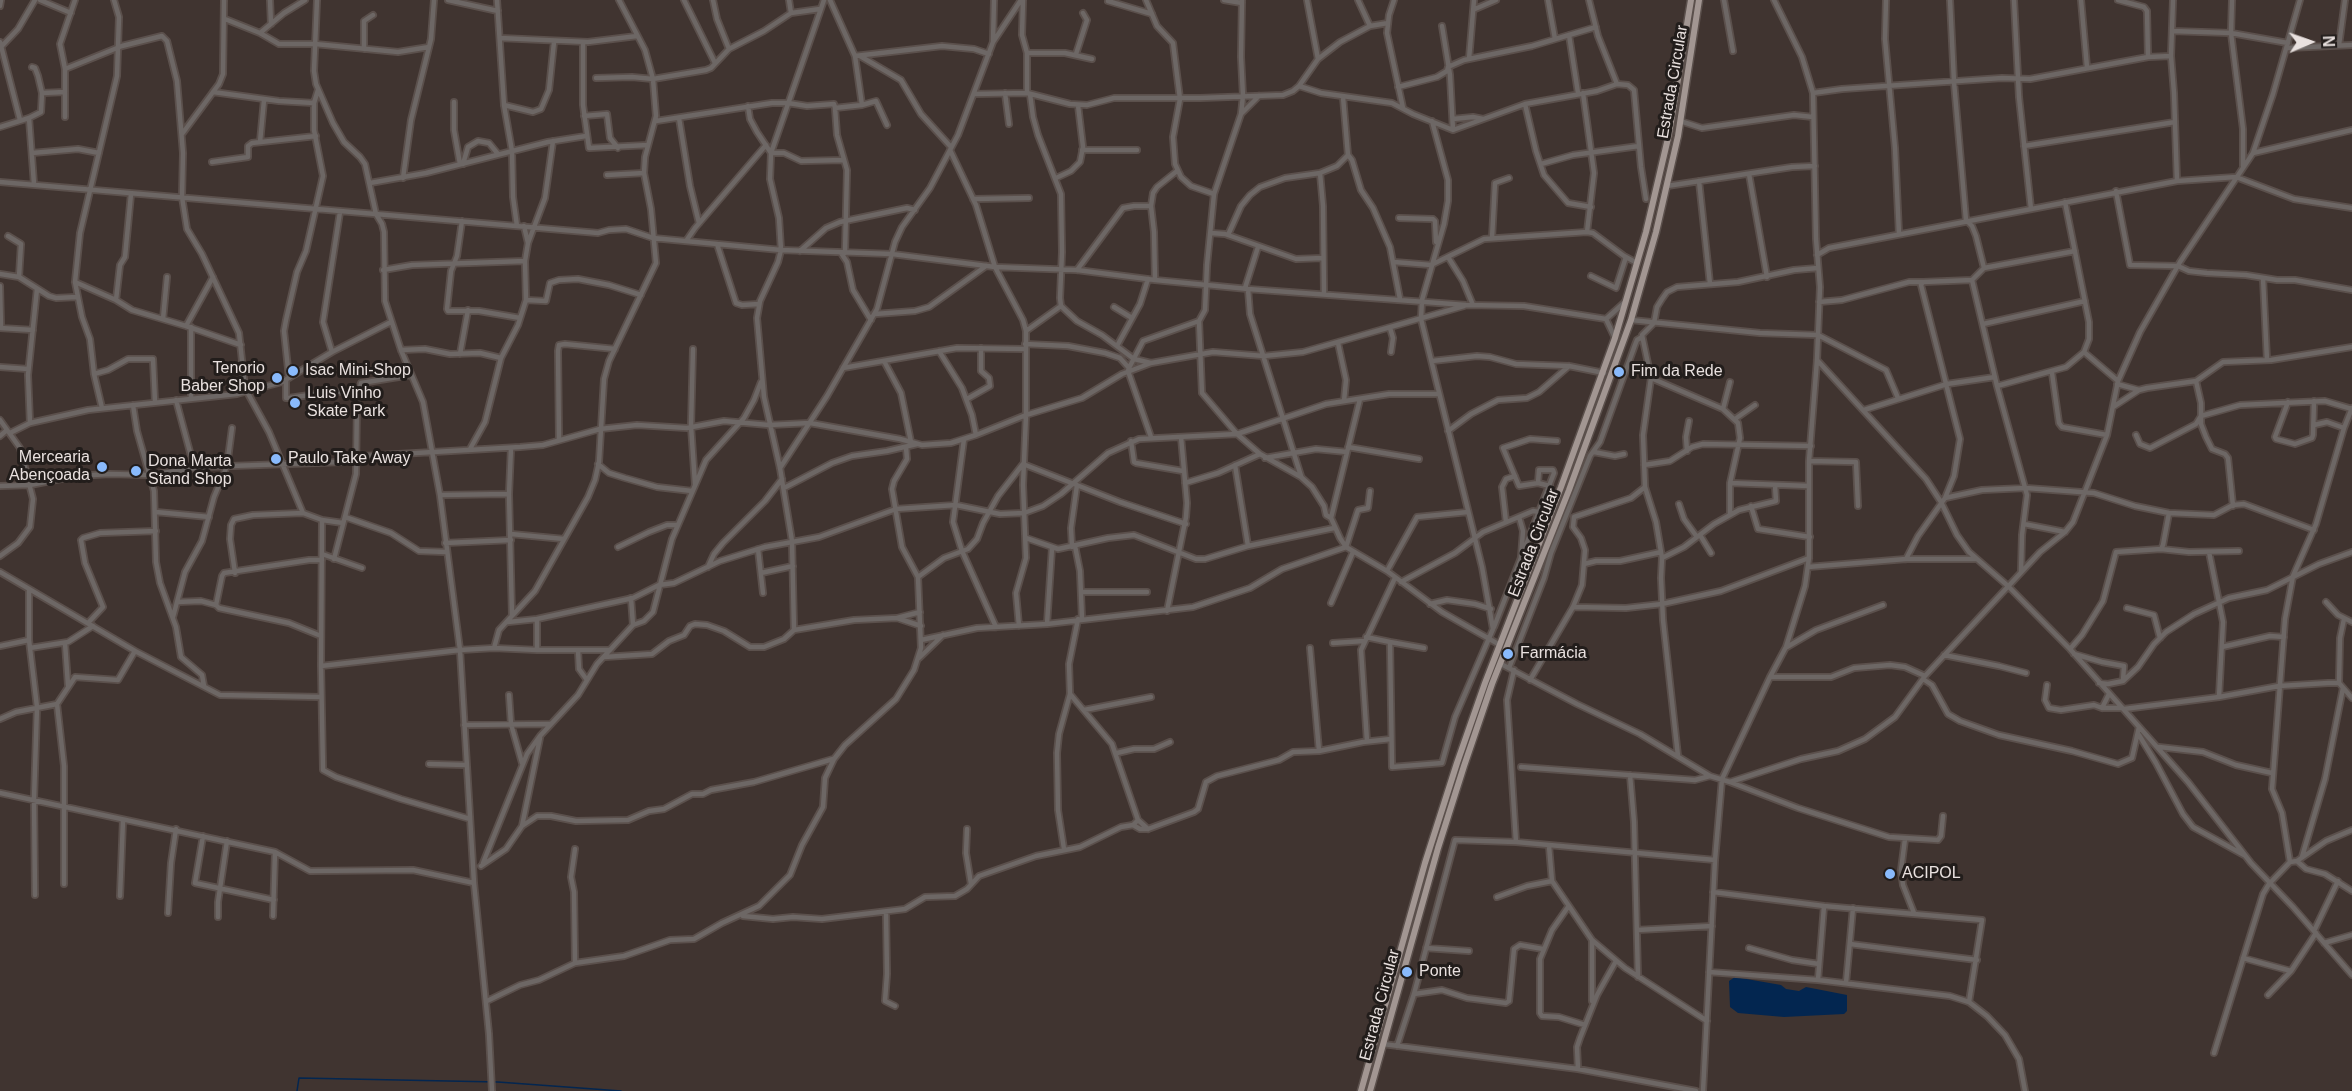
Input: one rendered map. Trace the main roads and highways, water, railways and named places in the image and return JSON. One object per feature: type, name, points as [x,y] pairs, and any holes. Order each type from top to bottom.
[{"type":"main road","name":"Estrada Circular","points":[[1361,1091],[1425,863],[1457,764],[1604,374],[1615,338],[1637,263],[1669,134],[1691,0]]},
{"type":"main road","name":"Estrada Circular","points":[[1370,1091],[1438,848],[1492,684],[1563,515],[1631,321],[1667,186],[1699,0]]},
{"type":"water","points":[[1735,977],[1781,985],[1786,989],[1799,991],[1806,987],[1847,995],[1847,1011],[1844,1014],[1784,1017],[1738,1013],[1730,1007],[1729,981]]},
{"type":"waterway","points":[[297,1091],[299,1078],[498,1082],[621,1091]]},
{"type":"place","name":"Isac Mini-Shop","points":[[293,371]]},
{"type":"place","name":"Fim da Rede","points":[[1619,372]]},
{"type":"place","name":"Tenorio Baber Shop","points":[[277,378]]},
{"type":"place","name":"Luis Vinho Skate Park","points":[[295,403]]},
{"type":"place","name":"Paulo Take Away","points":[[276,459]]},
{"type":"place","name":"Mercearia Abençoada","points":[[102,467]]},
{"type":"place","name":"Dona Marta Stand Shop","points":[[136,471]]},
{"type":"place","name":"Farmácia","points":[[1508,654]]},
{"type":"place","name":"ACIPOL","points":[[1890,874]]},
{"type":"place","name":"Ponte","points":[[1407,972]]}]
